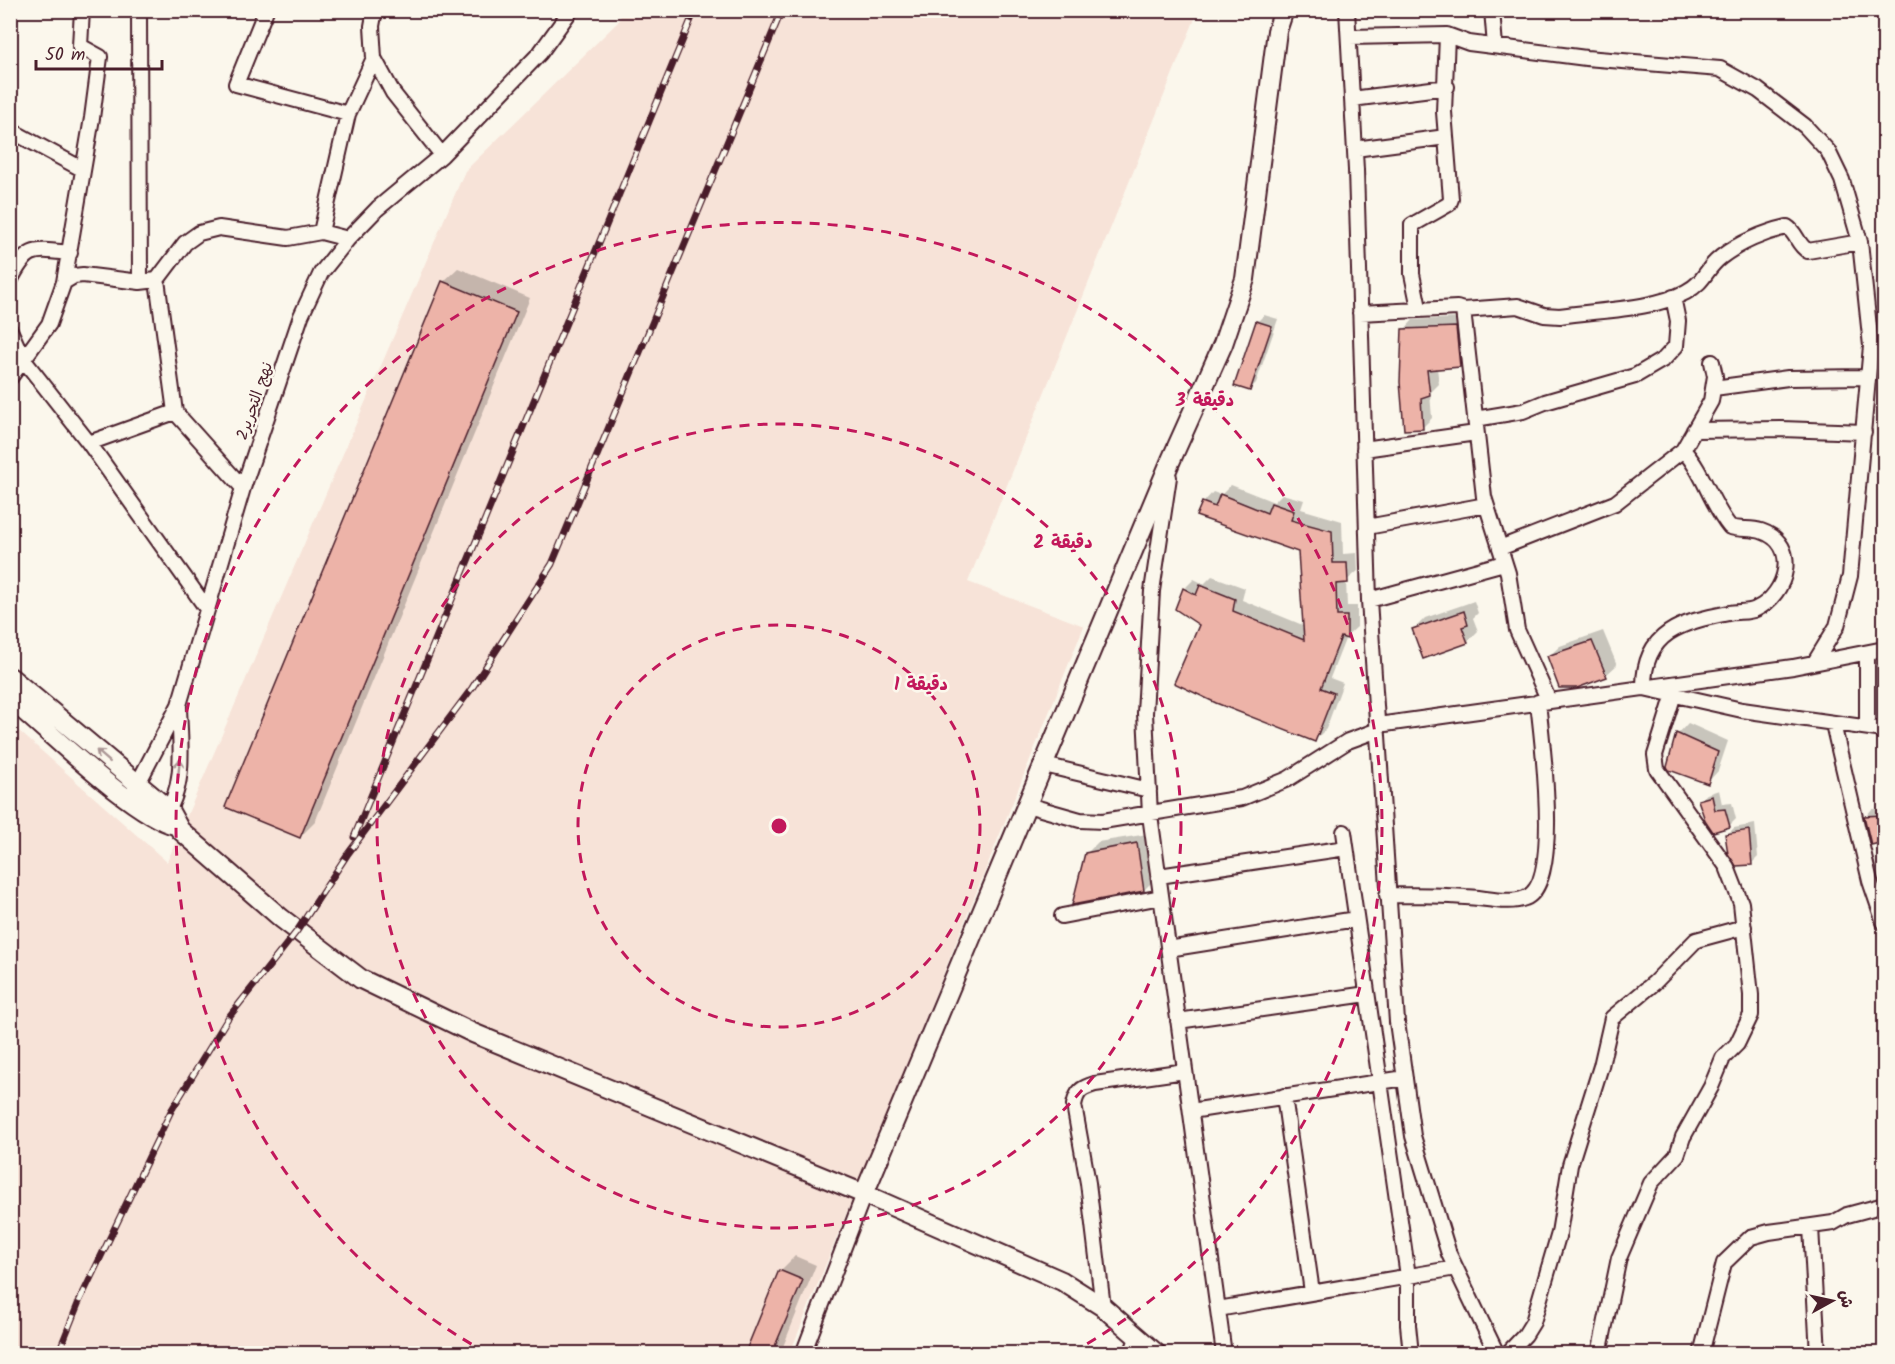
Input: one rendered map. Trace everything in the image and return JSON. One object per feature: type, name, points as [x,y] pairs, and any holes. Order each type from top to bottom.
[{"type":"main road","points":[[864,1194],[1171,460],[1223,344],[1245,279],[1277,31],[1284,10]]},
{"type":"main road","points":[[10,677],[36,709],[133,793],[171,822],[281,918],[361,979],[428,1012],[864,1194],[1062,1281],[1103,1307],[1157,1353]]},
{"type":"main road","points":[[10,699],[36,709]]},
{"type":"street","points":[[10,378],[49,324],[64,282],[70,253],[100,57],[81,47],[82,10]]},
{"type":"street","points":[[139,10],[140,282]]},
{"type":"street","points":[[266,10],[236,84],[348,114]]},
{"type":"street","points":[[375,10],[372,26],[374,57],[393,93],[442,155]]},
{"type":"street","name":"نهج التحرير2","points":[[133,793],[179,705],[243,488],[301,315],[321,273],[348,238],[378,208],[442,155],[540,53],[571,10]]},
{"type":"street","points":[[1347,10],[1355,149],[1369,600],[1397,1022],[1413,1136],[1456,1268],[1497,1353]]},
{"type":"street","points":[[1492,10],[1495,46]]},
{"type":"street","points":[[1349,37],[1447,35],[1469,42],[1586,58],[1720,69],[1758,90],[1805,126],[1828,150],[1842,180],[1860,242],[1878,346],[1867,377],[1850,576],[1845,604],[1827,648],[1815,662]]},
{"type":"street","points":[[1419,308],[1412,274],[1412,225],[1449,204],[1444,112],[1447,87],[1447,35]]},
{"type":"street","points":[[321,232],[348,114],[374,57]]},
{"type":"street","points":[[1352,99],[1447,87]]},
{"type":"street","points":[[10,130],[82,169]]},
{"type":"street","points":[[1355,149],[1446,137]]},
{"type":"street","points":[[1360,313],[1419,308],[1463,310],[1518,306],[1544,315],[1560,316],[1628,307],[1673,297],[1701,283],[1707,272],[1721,257],[1776,229],[1787,227],[1793,231],[1800,244],[1808,251],[1860,242]]},
{"type":"street","points":[[243,488],[175,412],[157,280],[185,243],[199,233],[219,228],[288,238],[321,232],[348,238]]},
{"type":"street","points":[[10,281],[22,259],[28,254],[37,251],[70,253]]},
{"type":"street","points":[[64,282],[74,276],[84,274],[140,282],[157,280]]},
{"type":"street","points":[[1364,450],[1475,426],[1545,402],[1635,376],[1664,359],[1676,346],[1678,321],[1673,297]]},
{"type":"street","points":[[1387,895],[1499,900],[1529,897],[1542,874],[1548,838],[1543,701],[1517,630],[1504,563],[1486,505],[1463,310]]},
{"type":"street","points":[[10,330],[23,359],[89,443],[207,609]]},
{"type":"street","points":[[1500,548],[1615,503],[1683,450],[1711,401],[1714,387],[1712,362]]},
{"type":"street","points":[[1714,387],[1788,378],[1867,377]]},
{"type":"street","points":[[89,443],[175,412]]},
{"type":"street","points":[[1694,430],[1782,429],[1863,432]]},
{"type":"street","points":[[1644,688],[1647,664],[1659,640],[1671,628],[1708,616],[1757,609],[1777,592],[1786,576],[1787,559],[1776,541],[1761,531],[1730,527],[1712,500],[1696,463],[1683,450]]},
{"type":"street","points":[[1171,460],[1152,591],[1145,713],[1150,815],[1224,1353]]},
{"type":"street","points":[[1367,527],[1486,505]]},
{"type":"street","points":[[1369,600],[1504,563]]},
{"type":"street","points":[[1027,805],[1080,820],[1102,821],[1150,815],[1242,798],[1264,790],[1288,779],[1348,741],[1378,727],[1815,662],[1884,649]]},
{"type":"street","points":[[1867,652],[1868,727]]},
{"type":"street","points":[[1644,688],[1742,710],[1884,730]]},
{"type":"street","points":[[1599,1353],[1619,1258],[1651,1183],[1677,1155],[1683,1137],[1712,1087],[1723,1058],[1737,1044],[1751,1015],[1752,995],[1741,903],[1727,867],[1657,769],[1655,755],[1674,694]]},
{"type":"street","name":"نهج التحرير2","points":[[171,822],[180,770],[179,705]]},
{"type":"street","points":[[1833,724],[1870,881],[1884,922]]},
{"type":"street","points":[[1044,765],[1149,790]]},
{"type":"street","points":[[1344,832],[1408,1276],[1408,1325],[1411,1353]]},
{"type":"street","points":[[1159,876],[1346,848]]},
{"type":"street","points":[[1062,916],[1161,897]]},
{"type":"street","points":[[1168,949],[1356,919]]},
{"type":"street","points":[[1507,1353],[1526,1335],[1535,1315],[1559,1233],[1570,1165],[1601,1066],[1612,1018],[1654,983],[1696,940],[1744,927]]},
{"type":"street","points":[[1178,1021],[1367,994]]},
{"type":"street","points":[[1103,1307],[1091,1206],[1074,1105],[1076,1095],[1081,1088],[1095,1084],[1185,1071]]},
{"type":"street","points":[[1191,1111],[1405,1078]]},
{"type":"street","points":[[1284,1096],[1312,1292]]},
{"type":"street","points":[[803,1353],[864,1194]]},
{"type":"street","points":[[1701,1353],[1724,1263],[1751,1237],[1769,1232],[1833,1223],[1847,1215],[1884,1205]]},
{"type":"street","points":[[1811,1227],[1818,1353]]},
{"type":"street","points":[[1218,1309],[1456,1268]]},
{"type":"street","points":[[1131,1353],[1138,1336]]},
{"type":"shaded area","points":[[623,11],[1198,11],[968,582],[1084,626],[790,1353],[11,1353],[10,723],[167,862],[465,171],[618,22]]},
{"type":"building","points":[[442,281],[517,312],[300,838],[225,807]]},
{"type":"building","points":[[1256,321],[1272,326],[1250,391],[1234,386]]},
{"type":"building","points":[[1456,327],[1460,367],[1427,370],[1430,395],[1421,398],[1423,429],[1404,430],[1400,382],[1402,329]]},
{"type":"building","points":[[1220,494],[1267,513],[1271,503],[1294,511],[1291,520],[1332,531],[1333,563],[1347,563],[1348,583],[1336,584],[1337,616],[1347,616],[1347,639],[1341,637],[1321,688],[1334,693],[1315,742],[1216,703],[1174,683],[1199,625],[1175,609],[1183,588],[1196,595],[1200,585],[1235,599],[1233,611],[1304,640],[1298,552],[1196,516],[1202,502],[1215,507]]},
{"type":"building","points":[[1464,611],[1468,625],[1462,627],[1468,643],[1423,659],[1412,629]]},
{"type":"building","points":[[1592,641],[1607,677],[1577,688],[1559,688],[1547,656]]},
{"type":"building","points":[[1676,733],[1718,752],[1708,784],[1669,770],[1667,767]]},
{"type":"building","points":[[1712,796],[1715,810],[1725,809],[1730,827],[1713,832],[1705,820],[1698,800]]},
{"type":"building","points":[[1883,815],[1884,842],[1871,845],[1864,816]]},
{"type":"building","points":[[1749,830],[1752,865],[1736,866],[1728,854],[1725,834]]},
{"type":"building","points":[[1137,843],[1144,891],[1072,905],[1085,853]]},
{"type":"building","points":[[779,1270],[803,1280],[772,1353],[745,1353]]},
{"type":"railway","points":[[354,837],[695,10]]},
{"type":"railway","points":[[58,1354],[78,1304],[171,1111],[228,1018],[297,931],[347,855],[472,688],[552,564],[782,10]]}]
